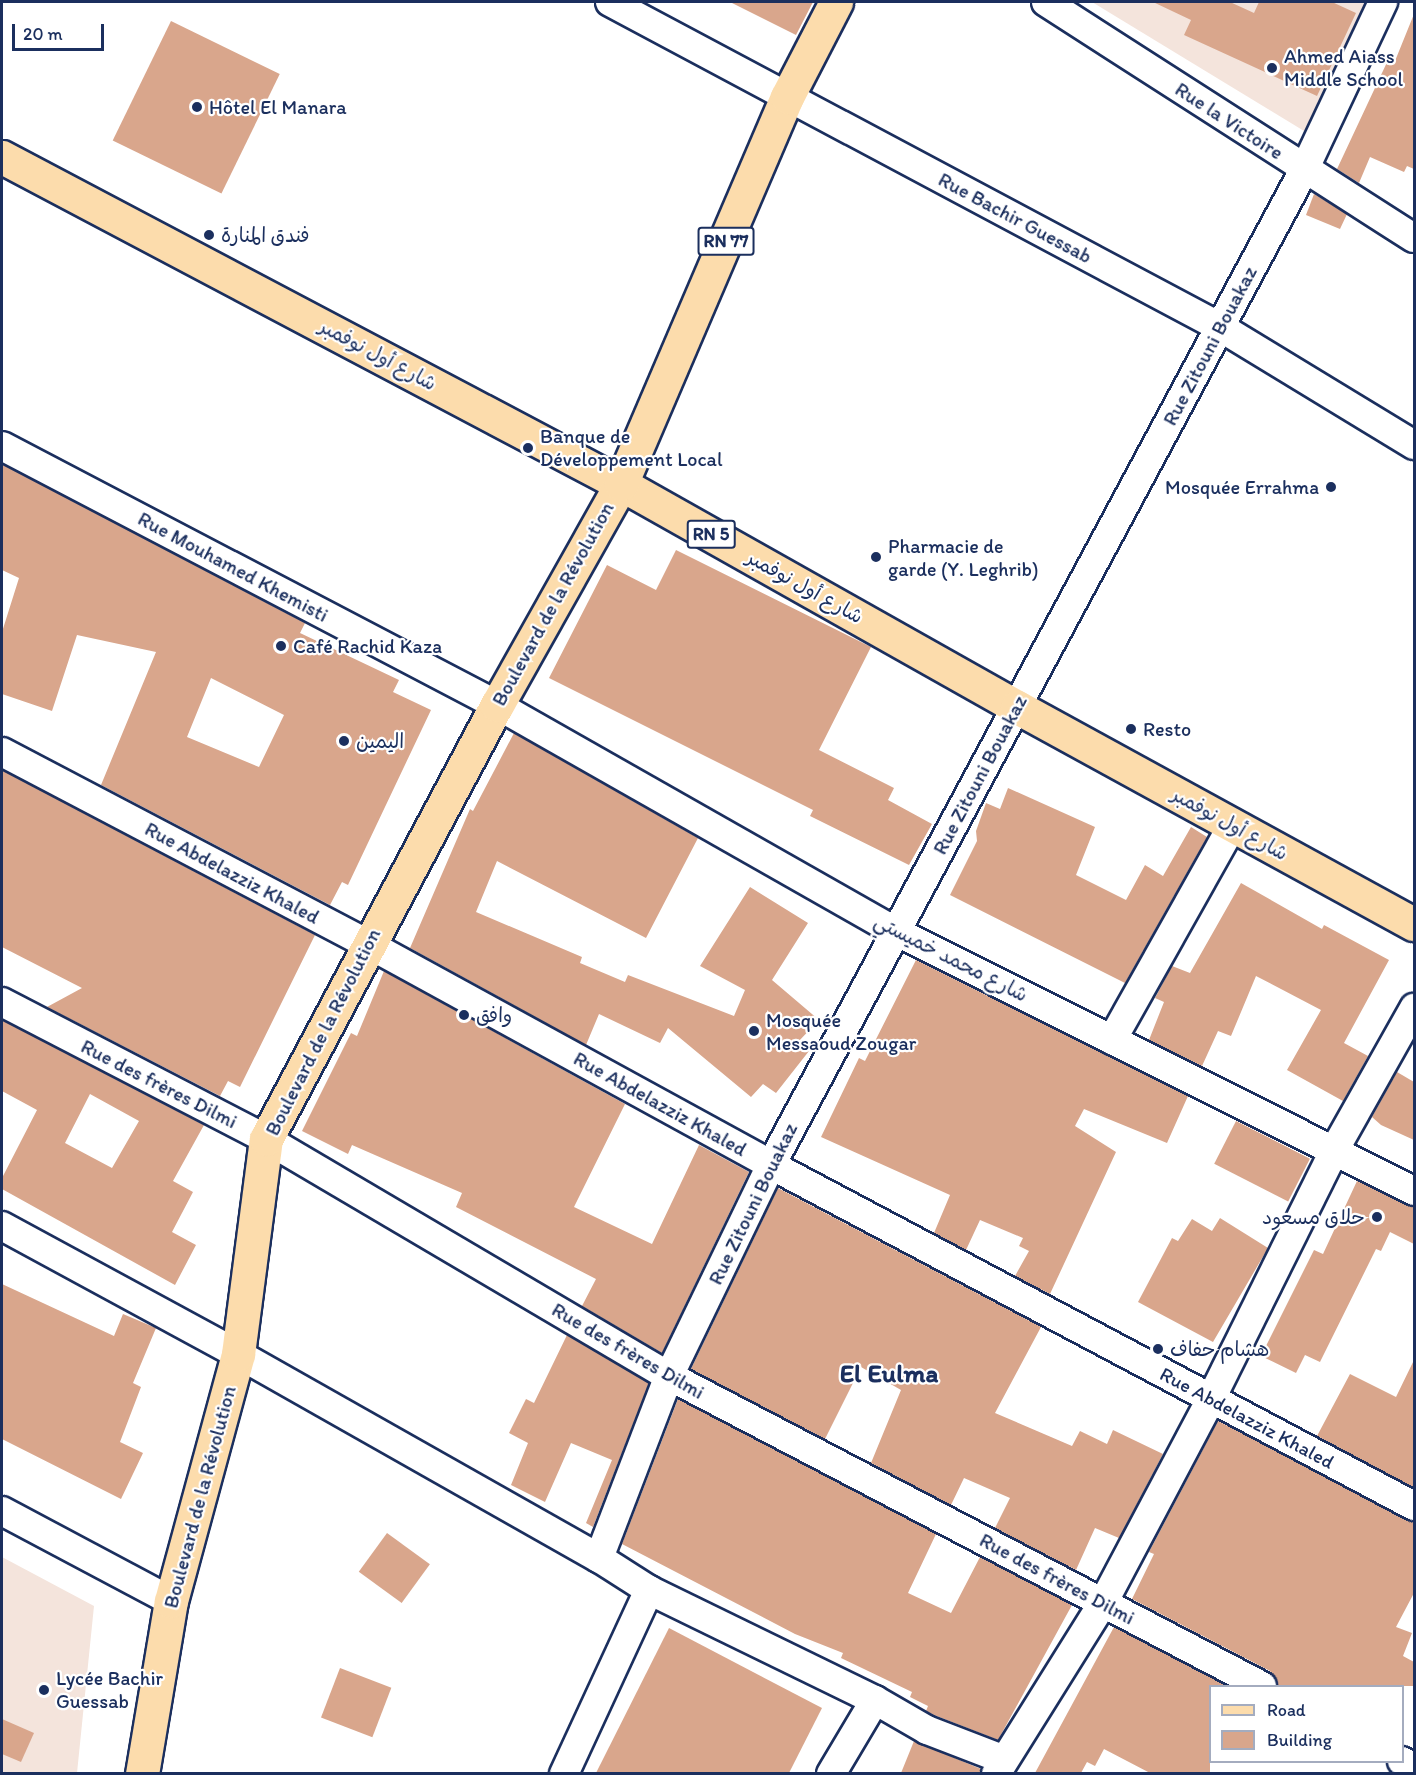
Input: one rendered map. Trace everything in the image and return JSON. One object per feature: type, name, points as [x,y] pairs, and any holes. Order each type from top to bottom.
[{"type":"main road","name":"RN 77","points":[[621,483],[787,97],[836,2]]},
{"type":"main road","name":"شارع أول نوفمبر","points":[[2,156],[621,483],[1017,707],[1414,924]]},
{"type":"main road","name":"Boulevard de la Révolution","points":[[142,1773],[171,1601],[238,1354],[266,1139],[497,705],[621,483]]},
{"type":"street","name":"Rue Bachir Guessab","points":[[610,2],[1220,327],[1414,445]]},
{"type":"street","name":"Rue la Victoire","points":[[1046,2],[1304,170],[1414,238]]},
{"type":"street","name":"Rue Zitouni Bouakaz","points":[[599,1558],[669,1376],[771,1165],[1304,170],[1383,2]]},
{"type":"street","name":"Rue Mouhamed Khemisti","points":[[2,446],[497,705]]},
{"type":"street","name":"شارع محمد خميستي","points":[[497,705],[897,932],[1335,1149],[1414,1191]]},
{"type":"street","name":"Rue Abdelazziz Khaled","points":[[2,752],[368,944],[771,1165],[1414,1506]]},
{"type":"street","points":[[1112,1040],[1232,826]]},
{"type":"street","name":"Rue des frères Dilmi","points":[[2,1002],[266,1139],[669,1376],[1260,1685]]},
{"type":"street","points":[[2,1226],[238,1354],[599,1558],[649,1590],[875,1700],[927,1730],[999,1766],[1104,1603],[1211,1399],[1335,1149],[1414,1008]]},
{"type":"street","points":[[2,1511],[171,1601]]},
{"type":"street","points":[[564,1773],[649,1590]]},
{"type":"street","points":[[831,1773],[875,1700]]},
{"type":"shaded area","name":"Ahmed Aiass Middle School","points":[[1092,2],[1377,2],[1309,134]]},
{"type":"shaded area","name":"Lycée Bachir Guessab","points":[[2,1557],[94,1606],[77,1773],[2,1773]]},
{"type":"building","points":[[730,2],[813,2],[796,35]]},
{"type":"building","points":[[1153,2],[1230,2],[1254,13],[1259,2],[1332,2],[1356,13],[1317,96],[1184,35],[1191,20]]},
{"type":"building","points":[[1414,14],[1414,169],[1407,166],[1404,172],[1370,157],[1359,183],[1337,169],[1389,58],[1395,61]]},
{"type":"building","name":"Hôtel El Manara","points":[[171,21],[280,74],[221,194],[113,141]]},
{"type":"building","points":[[1314,194],[1347,214],[1340,229],[1306,215]]},
{"type":"building","points":[[2,464],[305,623],[300,633],[399,680],[393,692],[431,710],[348,885],[342,882],[330,905],[101,785],[156,652],[77,635],[52,711],[2,694],[2,632],[19,578],[2,570]],"holes":[[[211,678],[284,715],[259,767],[187,737]]]},
{"type":"building","points":[[676,550],[871,647],[819,750],[894,788],[888,800],[932,824],[909,865],[810,816],[813,810],[549,678],[607,565],[656,590]]},
{"type":"building","points":[[514,733],[698,838],[646,938],[497,861],[476,912],[582,957],[580,963],[625,982],[628,975],[734,1016],[745,990],[700,966],[750,887],[808,923],[772,980],[819,1020],[797,1043],[809,1051],[776,1093],[763,1084],[751,1097],[668,1028],[660,1043],[599,1014],[586,1045],[410,948],[470,809],[473,811]]},
{"type":"building","points":[[2,770],[315,935],[240,1087],[228,1081],[220,1096],[47,1007],[82,988],[2,947]]},
{"type":"building","points":[[1008,788],[1095,827],[1076,875],[1126,900],[1145,865],[1163,876],[1191,827],[1207,837],[1125,983],[950,895],[977,841],[976,831],[986,803],[1000,809]]},
{"type":"building","points":[[1241,883],[1322,929],[1324,925],[1389,960],[1344,1043],[1368,1056],[1343,1101],[1287,1070],[1321,1010],[1256,976],[1231,1036],[1218,1031],[1202,1066],[1149,1040],[1164,1002],[1155,998],[1172,966],[1190,973]]},
{"type":"building","points":[[916,960],[1188,1096],[1167,1143],[1084,1109],[1075,1126],[1116,1152],[1050,1294],[1015,1276],[1029,1251],[1019,1246],[1023,1238],[980,1220],[966,1250],[934,1233],[950,1195],[821,1137],[859,1058],[865,1061]]},
{"type":"building","points":[[384,971],[625,1104],[574,1207],[652,1244],[699,1145],[749,1172],[662,1353],[582,1306],[596,1279],[456,1207],[462,1193],[352,1145],[348,1154],[302,1131],[351,1033],[357,1036]]},
{"type":"building","points":[[2,1020],[204,1125],[173,1181],[193,1192],[172,1232],[196,1245],[175,1285],[2,1189],[2,1178],[37,1110],[2,1091]],"holes":[[[90,1094],[139,1121],[112,1168],[65,1143]]]},
{"type":"building","points":[[1397,1072],[1414,1082],[1414,1140],[1381,1125],[1372,1117]]},
{"type":"building","points":[[1236,1121],[1310,1159],[1288,1201],[1214,1164]]},
{"type":"building","points":[[1357,1181],[1414,1207],[1414,1244],[1390,1232],[1381,1251],[1376,1249],[1320,1362],[1305,1355],[1296,1373],[1261,1356],[1314,1250],[1323,1254]]},
{"type":"building","points":[[778,1188],[1041,1327],[995,1413],[1072,1446],[1080,1431],[1107,1444],[1113,1430],[1163,1454],[1119,1538],[1095,1528],[1076,1570],[995,1528],[1010,1498],[964,1478],[951,1505],[871,1463],[901,1390],[861,1367],[825,1439],[691,1369]]},
{"type":"building","points":[[1220,1218],[1268,1248],[1213,1342],[1138,1302],[1172,1238],[1178,1241],[1192,1219],[1212,1231]]},
{"type":"building","points":[[2,1284],[114,1336],[123,1314],[156,1328],[133,1383],[141,1387],[120,1442],[143,1453],[121,1499],[2,1439]]},
{"type":"building","points":[[567,1335],[649,1383],[593,1527],[586,1523],[612,1460],[571,1443],[545,1502],[511,1485],[528,1443],[509,1433],[526,1399],[534,1403]]},
{"type":"building","points":[[1414,1360],[1414,1488],[1317,1436],[1350,1374],[1396,1397]]},
{"type":"building","points":[[678,1399],[936,1534],[908,1593],[951,1613],[980,1557],[1072,1605],[998,1740],[926,1711],[928,1706],[910,1697],[912,1692],[841,1658],[843,1653],[795,1634],[622,1544]]},
{"type":"building","points":[[1218,1421],[1414,1522],[1414,1593],[1396,1627],[1412,1633],[1403,1656],[1414,1662],[1414,1686],[1277,1685],[1270,1671],[1132,1599],[1154,1554],[1149,1552]]},
{"type":"building","points":[[387,1533],[430,1564],[402,1603],[359,1572]]},
{"type":"building","points":[[1114,1627],[1225,1685],[1209,1685],[1210,1773],[1150,1773],[1104,1749],[1095,1766],[1087,1762],[1081,1773],[1035,1773]]},
{"type":"building","points":[[669,1628],[822,1708],[789,1773],[596,1773]]},
{"type":"building","points":[[340,1668],[391,1688],[372,1737],[321,1717]]},
{"type":"building","points":[[2,1719],[34,1733],[21,1762],[2,1754]]},
{"type":"building","points":[[914,1741],[981,1769],[980,1773],[901,1773]]},
{"type":"place","name":"Ahmed Aiass Middle School","points":[[1272,68]]},
{"type":"place","name":"Hôtel El Manara","points":[[197,107]]},
{"type":"place","name":"فندق المنارة","points":[[209,235]]},
{"type":"place","name":"Banque de Développement Local","points":[[528,448]]},
{"type":"place","name":"Mosquée Errahma","points":[[1331,487]]},
{"type":"place","name":"Pharmacie de garde (Y. Leghrib)","points":[[876,557]]},
{"type":"place","name":"Café Rachid Kaza","points":[[281,646]]},
{"type":"place","name":"Resto","points":[[1131,729]]},
{"type":"place","name":"اليمين","points":[[344,741]]},
{"type":"place","name":"وافق","points":[[464,1015]]},
{"type":"place","name":"Mosquée Messaoud Zougar","points":[[754,1031]]},
{"type":"place","name":"حلاق مسعود","points":[[1377,1217]]},
{"type":"place","name":"هشام حفاف","points":[[1158,1349]]},
{"type":"place","name":"Lycée Bachir Guessab","points":[[44,1690]]},
{"type":"district","name":"El Eulma","points":[[889,1374]]}]
